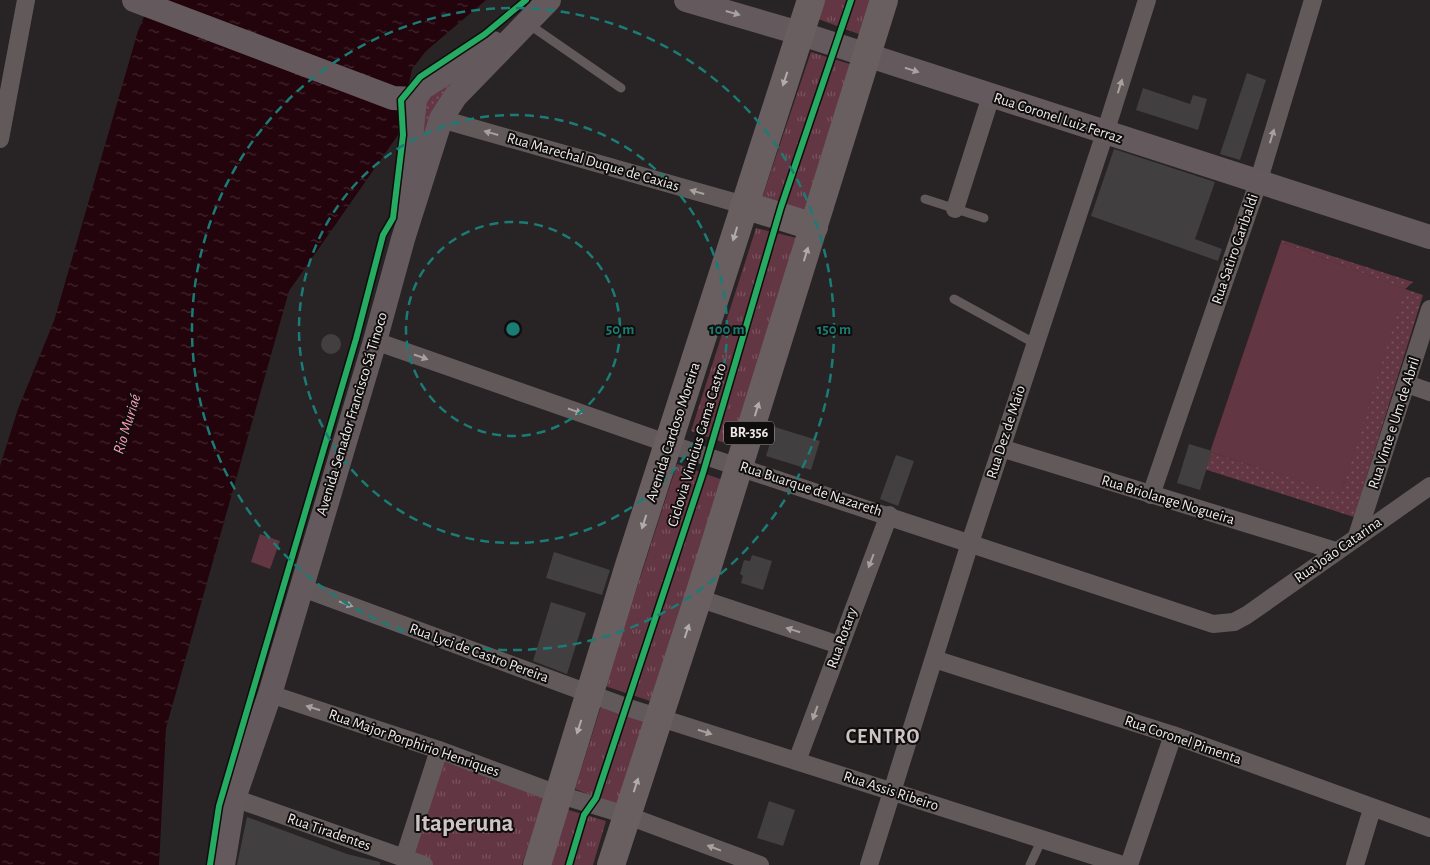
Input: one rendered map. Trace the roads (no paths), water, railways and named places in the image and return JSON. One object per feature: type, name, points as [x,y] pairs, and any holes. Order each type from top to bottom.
[{"type":"highway","name":"Avenida Cardoso Moreira","points":[[537,865],[557,794],[811,0]]},
{"type":"highway","name":"BR-356","points":[[611,865],[698,598],[884,0]]},
{"type":"highway","points":[[744,205],[814,227]]},
{"type":"street","points":[[0,139],[26,0]]},
{"type":"street","points":[[134,0],[404,98],[527,23]]},
{"type":"street","name":"Avenida Senador Francisco Sá Tinoco","points":[[223,865],[234,798],[270,694],[300,587],[375,341],[403,239],[441,119],[455,97],[549,0]]},
{"type":"street","name":"Rua Coronel Luiz Ferraz","points":[[686,0],[799,33],[1258,183],[1430,237]]},
{"type":"street","name":"Rua Dez de Maio","points":[[868,865],[893,792],[970,543],[1147,0]]},
{"type":"street","name":"Rua Satiro Garibaldi","points":[[1151,496],[1258,183],[1313,0]]},
{"type":"street","points":[[956,208],[991,96]]},
{"type":"street","points":[[403,239],[404,98]]},
{"type":"street","name":"Rua Marechal Duque de Caxias","points":[[441,119],[744,205]]},
{"type":"street","name":"Rua Vinte e Um de Abril","points":[[1357,536],[1430,309]]},
{"type":"street","name":"Rua Buarque de Nazareth","points":[[375,341],[669,444],[889,515],[1213,624],[1234,622],[1247,615]]},
{"type":"street","points":[[1407,384],[1430,392]]},
{"type":"street","name":"Rua Briolange Nogueira","points":[[1001,448],[1151,496],[1336,551]]},
{"type":"street","name":"Rua João Catarina","points":[[1247,615],[1430,486]]},
{"type":"street","name":"Rua Rotary","points":[[798,761],[839,645],[889,515]]},
{"type":"street","name":"Rua Lyci de Castro Pereira","points":[[300,587],[589,694],[659,717]]},
{"type":"street","points":[[698,598],[839,645]]},
{"type":"street","name":"Rua Coronel Pimenta","points":[[934,658],[1173,735],[1372,809],[1430,828]]},
{"type":"street","name":"Rua Major Porphirio Henriques","points":[[270,694],[439,750],[557,794]]},
{"type":"street","name":"Rua Assis Ribeiro","points":[[659,717],[1123,865]]},
{"type":"street","points":[[1129,865],[1173,735]]},
{"type":"street","points":[[404,858],[439,750]]},
{"type":"street","points":[[557,794],[626,815],[760,865]]},
{"type":"street","name":"Rua Tiradentes","points":[[234,798],[424,865]]},
{"type":"street","points":[[1355,865],[1372,809]]},
{"type":"lane","points":[[527,23],[620,88]]},
{"type":"lane","points":[[925,199],[984,218]]},
{"type":"lane","points":[[954,299],[1036,344]]},
{"type":"lane","points":[[1030,865],[1042,839]]},
{"type":"water","name":"Rio Muriaé","points":[[151,0],[486,0],[426,51],[412,69],[398,135],[289,291],[166,728],[159,865],[0,865],[0,466],[18,409],[54,321],[138,31]]},
{"type":"district","name":"CENTRO","points":[[883,737]]},
{"type":"district","name":"Itaperuna","points":[[464,823]]}]
